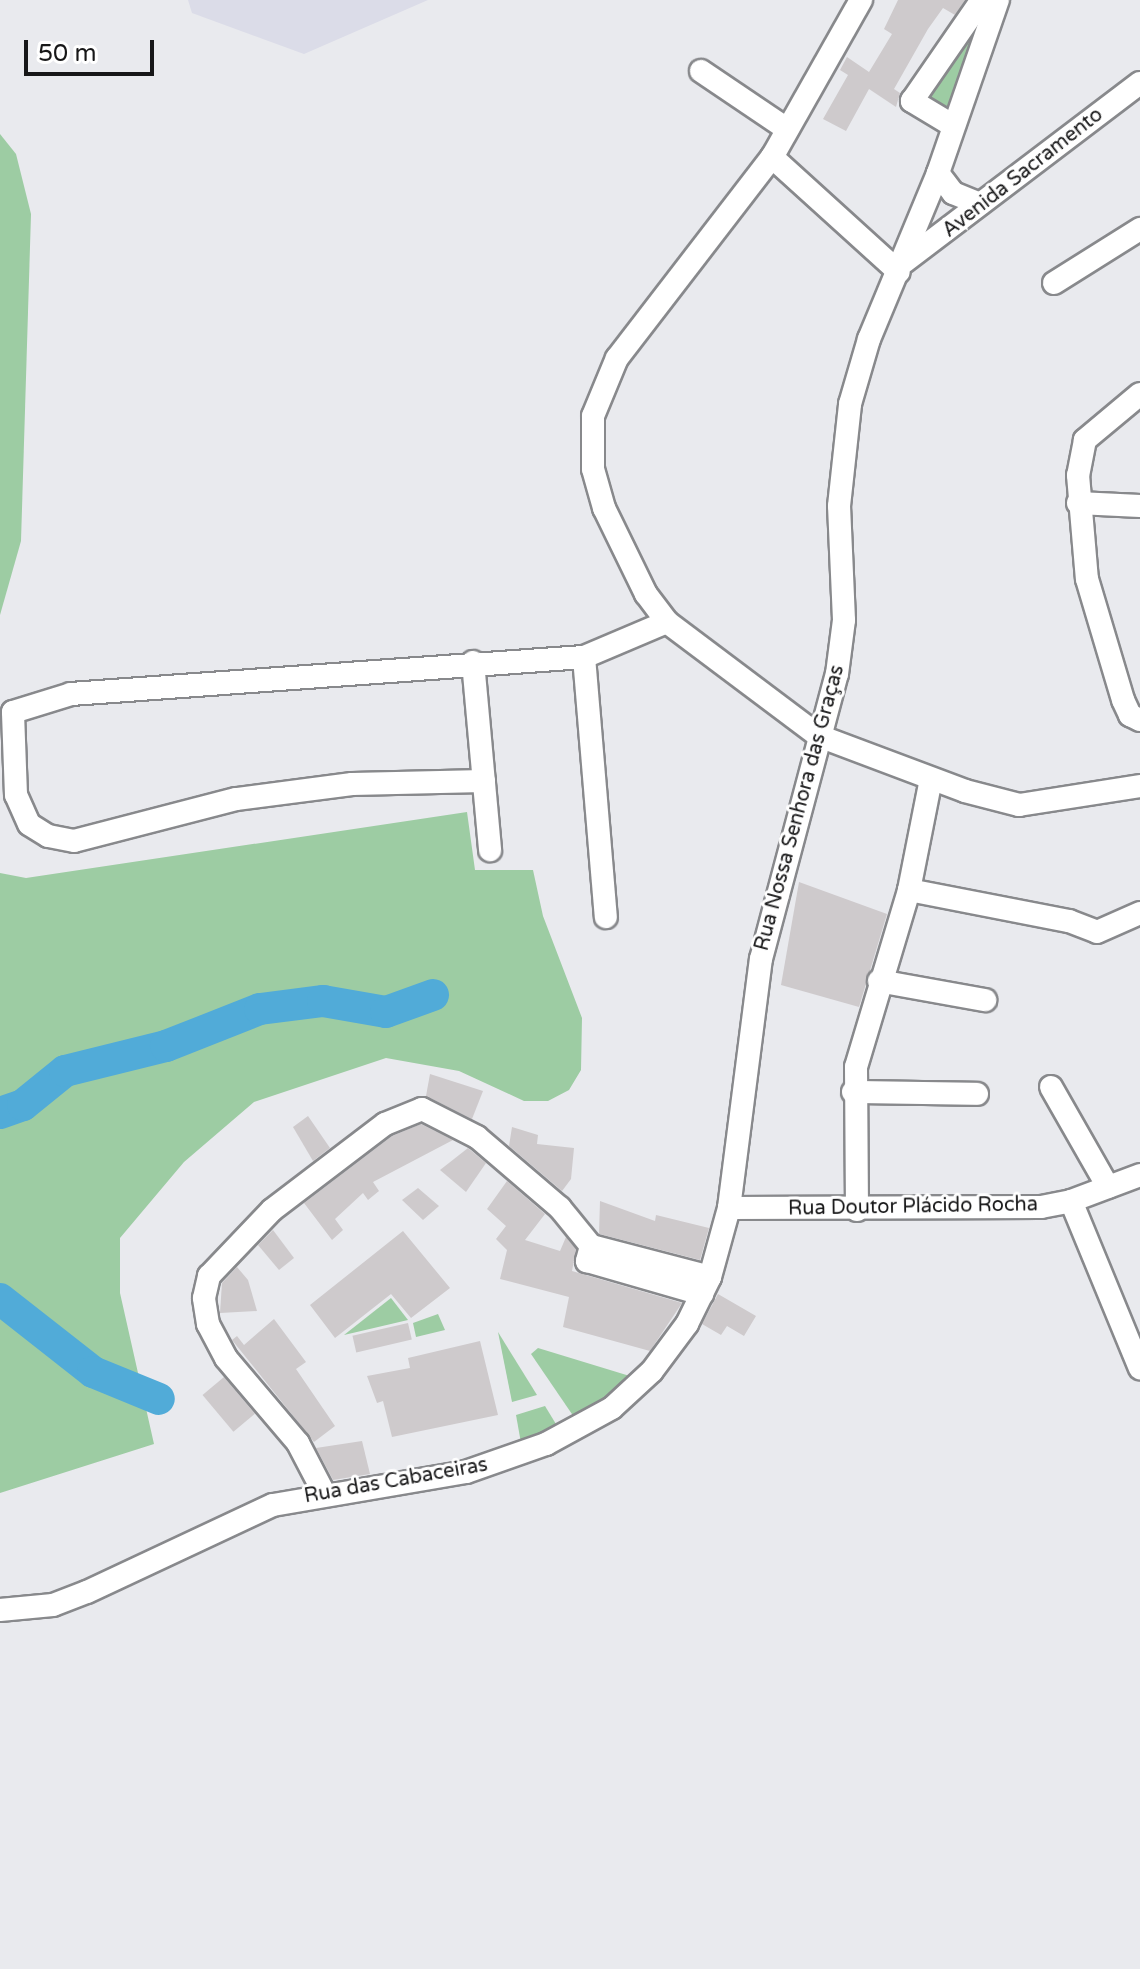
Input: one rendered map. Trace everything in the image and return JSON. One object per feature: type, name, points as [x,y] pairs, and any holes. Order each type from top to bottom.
[{"type":"street","points":[[861,0],[772,157],[630,338],[608,375],[593,416],[593,469],[604,508],[646,594],[667,622],[819,736],[931,779],[1030,805],[1140,786]]},
{"type":"street","points":[[952,125],[912,101],[981,1],[996,3]]},
{"type":"street","name":"Rua Nossa Senhora das Graças","points":[[729,1208],[761,959],[843,634],[839,506],[850,404],[869,339],[902,267],[938,173],[996,3]]},
{"type":"street","points":[[701,71],[787,129]]},
{"type":"street","name":"Avenida Sacramento","points":[[902,267],[1140,83]]},
{"type":"street","points":[[772,157],[902,267]]},
{"type":"street","points":[[938,173],[953,193],[980,204]]},
{"type":"street","points":[[1054,283],[1140,229]]},
{"type":"street","points":[[1140,394],[1085,440],[1079,455],[1078,503],[1087,579],[1123,700],[1130,715],[1140,720]]},
{"type":"street","points":[[1078,503],[1140,506]]},
{"type":"street","points":[[484,781],[352,784],[236,799],[74,841],[48,836],[29,824],[16,795],[13,712],[71,694],[473,662],[584,657],[667,622]]},
{"type":"street","points":[[584,657],[606,917]]},
{"type":"street","points":[[473,662],[490,850]]},
{"type":"street","points":[[857,1210],[853,1092],[879,981],[909,890],[931,779]]},
{"type":"street","points":[[909,890],[1044,915],[1097,932],[1140,913]]},
{"type":"street","points":[[879,981],[985,1000]]},
{"type":"street","points":[[1051,1087],[1108,1187]]},
{"type":"street","points":[[853,1092],[977,1094]]},
{"type":"street","points":[[324,1493],[298,1443],[226,1358],[205,1308],[206,1287],[217,1264],[272,1210],[374,1131],[402,1114],[422,1109],[477,1137],[560,1208],[591,1246],[587,1261],[706,1285]]},
{"type":"street","name":"Rua Doutor Plácido Rocha","points":[[729,1208],[857,1210],[1041,1207],[1071,1201],[1140,1175]]},
{"type":"street","points":[[1071,1201],[1140,1368]]},
{"type":"street","name":"Rua das Cabaceiras","points":[[0,1610],[53,1605],[240,1518],[324,1493],[466,1472],[546,1444],[591,1422],[652,1371],[706,1285],[729,1208]]},
{"type":"shaded area","points":[[188,0],[428,0],[304,54],[192,13]]},
{"type":"green space","points":[[975,16],[982,21],[947,113],[922,96]]},
{"type":"green space","points":[[0,134],[16,154],[31,214],[21,541],[0,615]]},
{"type":"green space","points":[[467,812],[475,870],[533,870],[543,916],[582,1018],[581,1070],[569,1090],[548,1101],[524,1101],[459,1071],[386,1058],[254,1102],[184,1162],[120,1238],[120,1293],[154,1444],[0,1493],[0,873],[26,878]]},
{"type":"green space","points":[[391,1298],[408,1320],[344,1335]]},
{"type":"green space","points":[[438,1314],[445,1330],[416,1337],[413,1323]]},
{"type":"green space","points":[[498,1332],[537,1395],[512,1402]]},
{"type":"green space","points":[[538,1348],[633,1377],[615,1396],[576,1420],[531,1354]]},
{"type":"green space","points":[[545,1406],[559,1429],[521,1443],[516,1415]]},
{"type":"building","points":[[898,0],[965,0],[955,15],[943,8],[928,29],[894,89],[900,93],[896,107],[869,89],[846,131],[823,119],[848,75],[840,70],[847,57],[869,72],[892,34],[884,29]]},
{"type":"building","points":[[799,882],[887,914],[859,1007],[781,985]]},
{"type":"building","points":[[430,1074],[483,1091],[472,1119],[426,1096]]},
{"type":"building","points":[[308,1116],[330,1148],[313,1161],[293,1127]]},
{"type":"building","points":[[421,1124],[453,1140],[373,1182],[379,1191],[368,1200],[363,1193],[335,1219],[343,1230],[332,1240],[304,1203],[392,1136]]},
{"type":"building","points":[[512,1127],[538,1135],[537,1144],[574,1148],[571,1179],[562,1191],[509,1146]]},
{"type":"building","points":[[468,1148],[486,1163],[466,1192],[440,1170]]},
{"type":"building","points":[[507,1181],[545,1214],[525,1240],[560,1251],[566,1237],[576,1249],[572,1271],[682,1303],[650,1351],[563,1327],[569,1297],[500,1279],[507,1250],[496,1239],[506,1226],[487,1209]]},
{"type":"building","points":[[418,1188],[439,1206],[423,1220],[402,1200]]},
{"type":"building","points":[[600,1201],[655,1221],[656,1215],[709,1228],[700,1260],[599,1234]]},
{"type":"building","points":[[273,1230],[294,1258],[279,1270],[258,1245]]},
{"type":"building","points":[[403,1231],[450,1288],[411,1318],[391,1294],[335,1338],[310,1305]]},
{"type":"building","points":[[237,1267],[248,1280],[257,1311],[220,1313],[222,1283]]},
{"type":"building","points":[[718,1294],[756,1316],[744,1336],[727,1326],[721,1335],[702,1324]]},
{"type":"building","points":[[274,1319],[306,1362],[296,1369],[335,1426],[314,1442],[232,1340],[237,1336],[244,1345]]},
{"type":"building","points":[[408,1323],[412,1340],[356,1352],[352,1336]]},
{"type":"building","points":[[480,1341],[498,1415],[392,1437],[383,1401],[377,1403],[367,1376],[410,1368],[408,1358]]},
{"type":"building","points":[[224,1377],[255,1414],[233,1432],[203,1395]]},
{"type":"building","points":[[362,1441],[370,1474],[333,1480],[316,1448]]},
{"type":"waterway","points":[[0,1113],[23,1105],[65,1071],[166,1046],[260,1009],[323,1001],[386,1012],[433,995]]},
{"type":"waterway","points":[[0,1299],[93,1372],[159,1399]]}]
